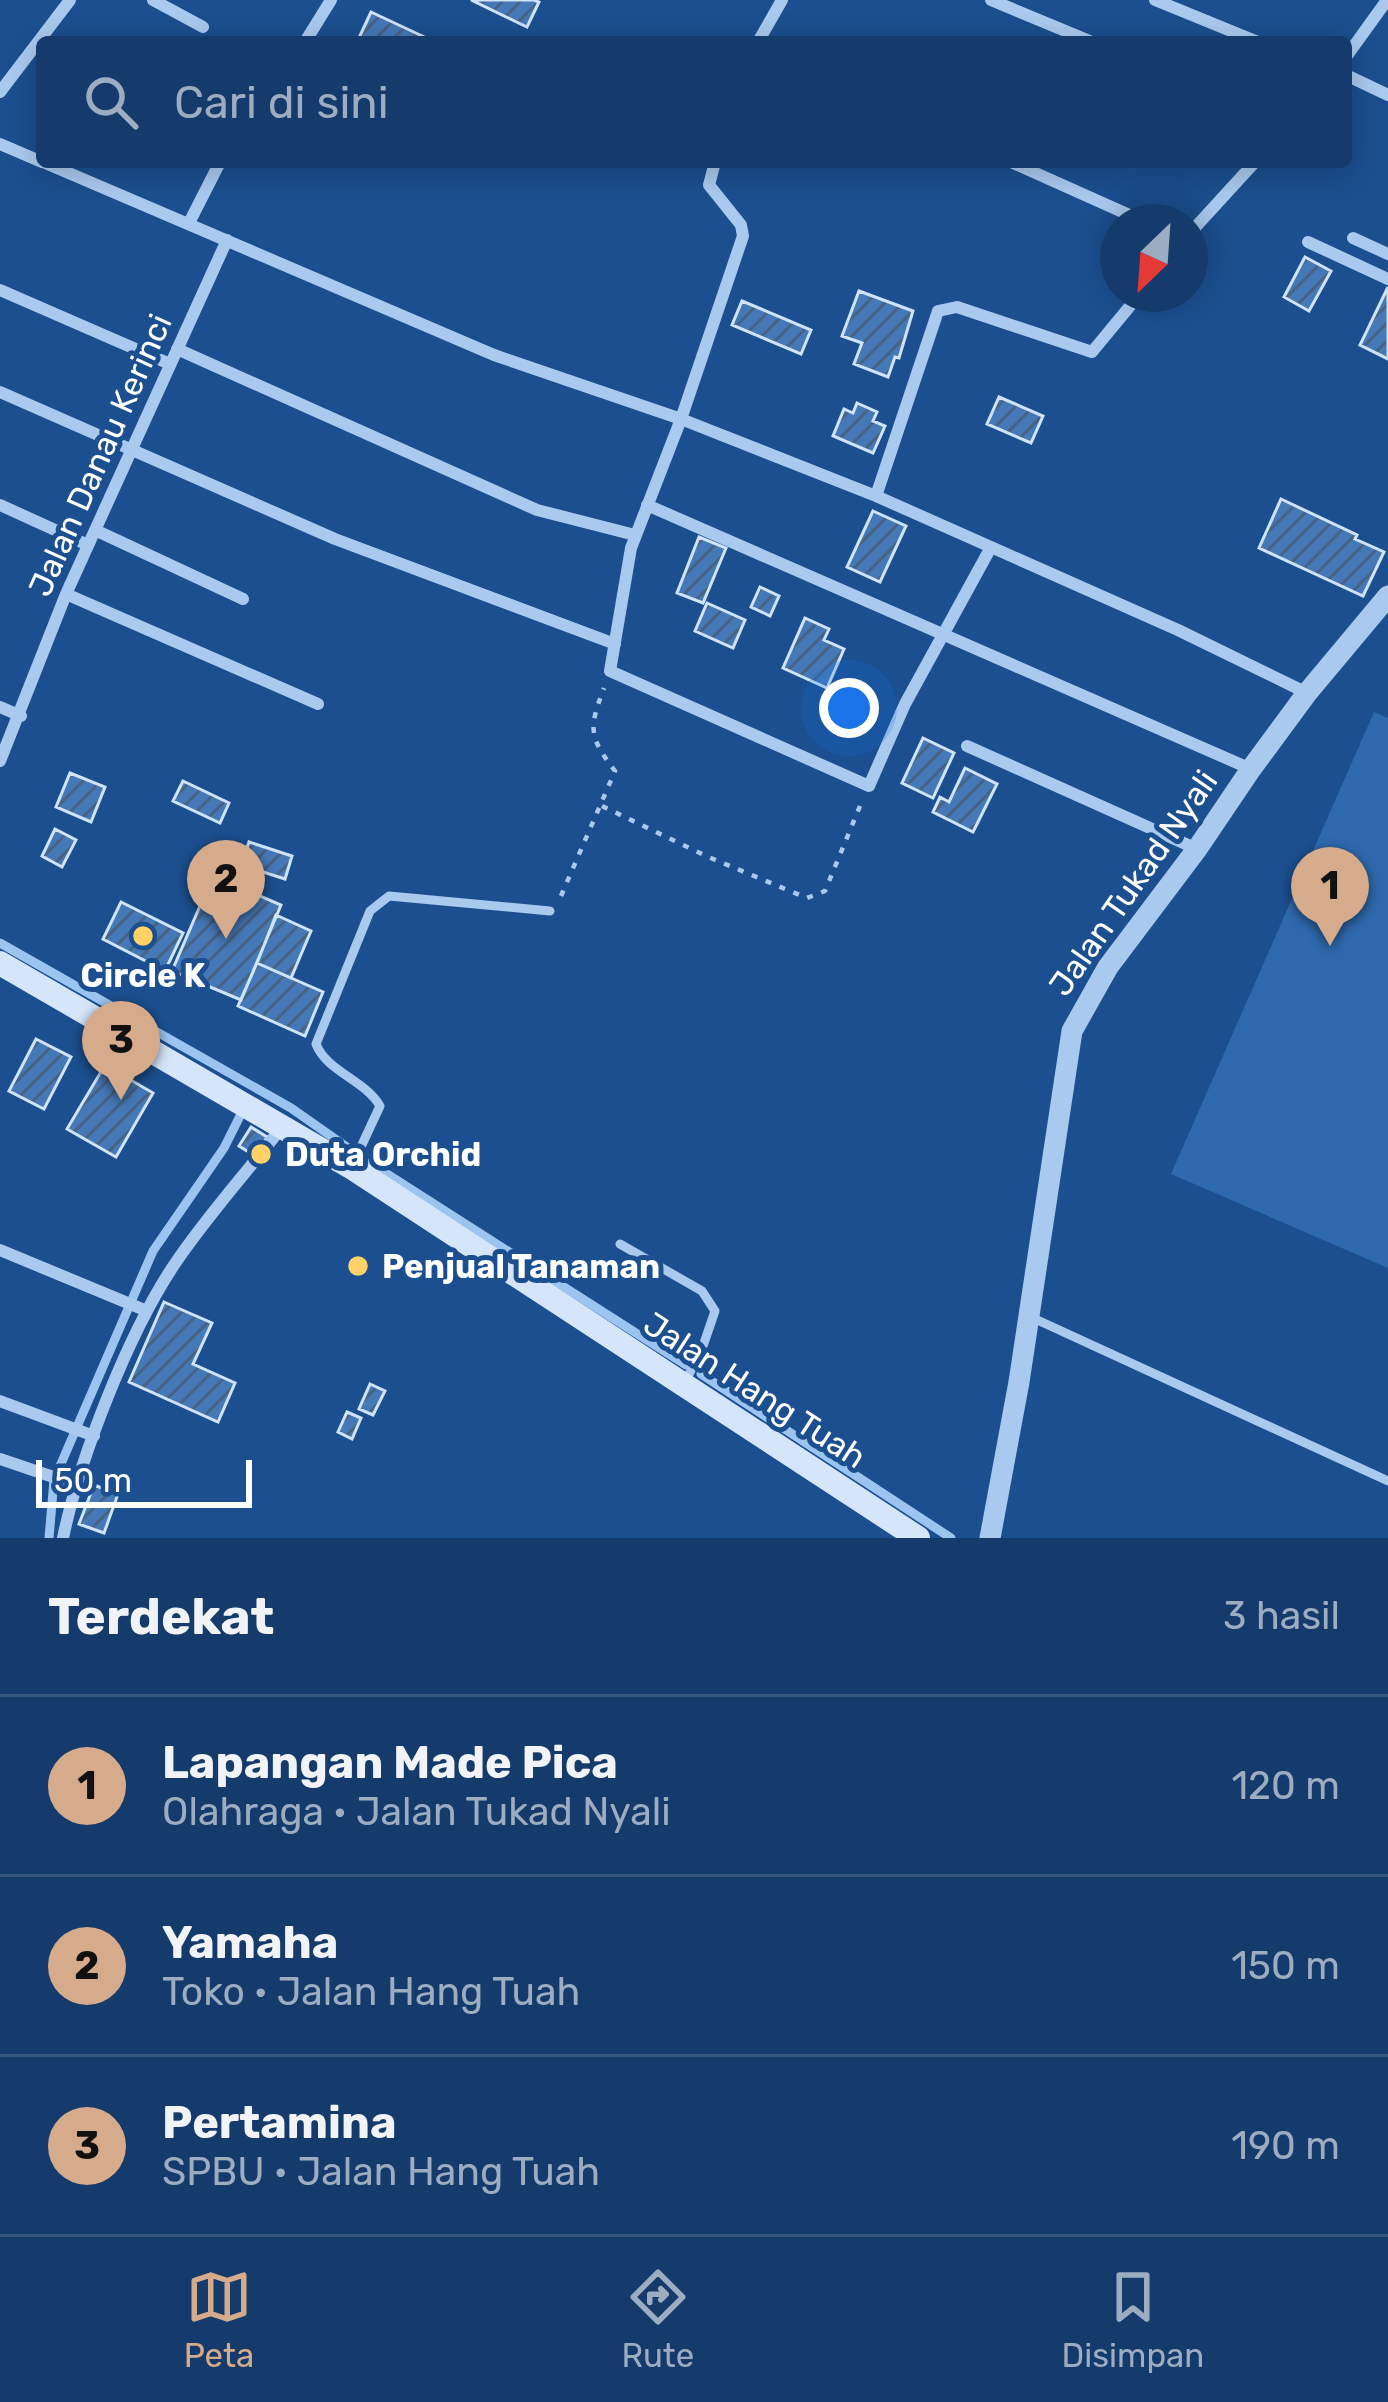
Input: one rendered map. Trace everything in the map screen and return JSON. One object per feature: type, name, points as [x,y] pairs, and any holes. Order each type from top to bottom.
[{"type":"main road","name":"Jalan Hang Tuah","points":[[0,963],[351,1167],[918,1538]]},
{"type":"street","points":[[43,36],[70,0]]},
{"type":"street","points":[[154,0],[203,27]]},
{"type":"street","points":[[309,36],[331,0]]},
{"type":"street","points":[[761,36],[782,0]]},
{"type":"street","points":[[991,0],[1078,36]]},
{"type":"street","points":[[1155,0],[1243,36]]},
{"type":"street","points":[[1352,49],[1387,0]]},
{"type":"street","points":[[0,92],[36,45]]},
{"type":"street","points":[[1352,78],[1388,95]]},
{"type":"street","points":[[0,144],[36,159]]},
{"type":"street","points":[[56,168],[494,355],[681,419],[876,496],[1178,630],[1307,693]]},
{"type":"street","points":[[189,223],[217,168]]},
{"type":"street","points":[[713,168],[709,185],[741,226],[743,236],[681,419],[635,535],[610,671],[869,786],[905,704],[990,549]]},
{"type":"street","points":[[1024,168],[1104,204]]},
{"type":"street","points":[[1208,214],[1250,168]]},
{"type":"street","points":[[1353,238],[1388,254]]},
{"type":"street","name":"Jalan Danau Kerinci","points":[[0,760],[66,593],[227,240]]},
{"type":"street","points":[[1308,242],[1388,279]]},
{"type":"street","points":[[0,290],[170,364]]},
{"type":"street","points":[[876,496],[938,310],[957,307],[1092,352],[1125,312]]},
{"type":"street","points":[[177,349],[519,503],[635,535]]},
{"type":"street","points":[[0,392],[335,539],[615,644]]},
{"type":"street","points":[[0,505],[88,545]]},
{"type":"street","points":[[647,505],[1251,769]]},
{"type":"street","points":[[95,530],[243,599]]},
{"type":"street","points":[[66,593],[319,704]]},
{"type":"street","name":"Jalan Tukad Nyali","points":[[990,1538],[1030,1317],[1072,1031],[1108,967],[1251,769],[1388,596]]},
{"type":"street","points":[[0,706],[21,716]]},
{"type":"street","points":[[967,746],[1197,849]]},
{"type":"street","points":[[63,1538],[84,1431],[136,1306],[175,1264],[283,1126]]},
{"type":"street","points":[[0,1250],[136,1306]]},
{"type":"street","points":[[0,1401],[84,1431]]},
{"type":"street","points":[[0,1459],[77,1485]]},
{"type":"lane","points":[[351,1167],[380,1106],[373,1093],[322,1058],[316,1044],[370,910],[388,896],[550,911]]},
{"type":"lane","points":[[620,1244],[702,1291],[715,1311],[684,1382]]},
{"type":"lane","points":[[1030,1317],[1388,1481]]},
{"type":"path","points":[[550,911],[615,771],[596,747],[592,719],[610,671]]},
{"type":"path","points":[[602,806],[807,898],[825,891],[869,786]]},
{"type":"shaded area","points":[[1374,712],[1388,718],[1388,1268],[1171,1174]]},
{"type":"building","points":[[471,0],[534,0],[539,2],[527,27]]},
{"type":"building","points":[[371,12],[422,36],[360,36]]},
{"type":"building","points":[[1305,257],[1331,271],[1309,311],[1284,297]]},
{"type":"building","points":[[1388,287],[1388,359],[1360,345]]},
{"type":"building","points":[[859,291],[913,311],[888,377],[854,364],[862,343],[842,336]]},
{"type":"building","points":[[742,301],[811,330],[801,354],[732,325]]},
{"type":"building","points":[[999,397],[1043,416],[1031,443],[987,424]]},
{"type":"building","points":[[857,403],[877,412],[873,421],[885,426],[873,453],[833,436],[844,409],[853,413]]},
{"type":"building","points":[[1281,499],[1384,552],[1363,596],[1259,548]]},
{"type":"building","points":[[873,511],[906,526],[880,582],[847,567]]},
{"type":"building","points":[[699,537],[726,548],[703,603],[677,593]]},
{"type":"building","points":[[760,587],[779,596],[770,616],[751,607]]},
{"type":"building","points":[[707,603],[745,620],[733,648],[695,631]]},
{"type":"building","points":[[805,618],[829,629],[824,640],[844,649],[827,688],[783,668]]},
{"type":"building","points":[[923,738],[954,753],[933,798],[902,783]]},
{"type":"building","points":[[965,768],[997,784],[973,832],[933,812],[940,797],[949,802]]},
{"type":"building","points":[[70,773],[105,787],[91,822],[56,807]]},
{"type":"building","points":[[183,781],[229,803],[220,823],[173,801]]},
{"type":"building","points":[[55,829],[76,840],[62,867],[42,856]]},
{"type":"building","points":[[249,842],[292,856],[285,879],[241,865]]},
{"type":"building","points":[[239,887],[281,905],[241,1000],[172,971],[203,899],[229,910]]},
{"type":"building","name":"Circle K","points":[[121,902],[183,933],[165,971],[103,939]]},
{"type":"building","points":[[276,915],[311,931],[291,978],[257,963]]},
{"type":"building","points":[[257,963],[323,992],[305,1036],[238,1006]]},
{"type":"building","points":[[36,1039],[71,1057],[44,1109],[9,1091]]},
{"type":"building","points":[[105,1065],[153,1093],[116,1157],[67,1129]]},
{"type":"building","points":[[251,1127],[267,1137],[255,1156],[239,1146]]},
{"type":"building","points":[[164,1302],[212,1323],[193,1364],[235,1383],[218,1422],[129,1382]]},
{"type":"building","points":[[370,1384],[385,1391],[373,1415],[359,1409]]},
{"type":"building","points":[[347,1412],[361,1418],[352,1439],[338,1432]]},
{"type":"building","points":[[94,1485],[118,1494],[104,1533],[79,1524]]},
{"type":"waterway","points":[[0,943],[291,1108],[348,1148]]},
{"type":"waterway","points":[[49,1538],[54,1480],[153,1251],[224,1148],[241,1114]]},
{"type":"waterway","points":[[370,1163],[686,1365]]},
{"type":"waterway","points":[[701,1374],[951,1538]]},
{"type":"place","name":"Circle K","points":[[143,936]]},
{"type":"place","name":"Yamaha","points":[[226,939]]},
{"type":"place","name":"Lapangan Made Pica","points":[[1330,946]]},
{"type":"place","name":"Pertamina","points":[[121,1100]]},
{"type":"place","name":"Duta Orchid","points":[[261,1154]]},
{"type":"place","name":"Penjual Tanaman","points":[[358,1266]]}]
